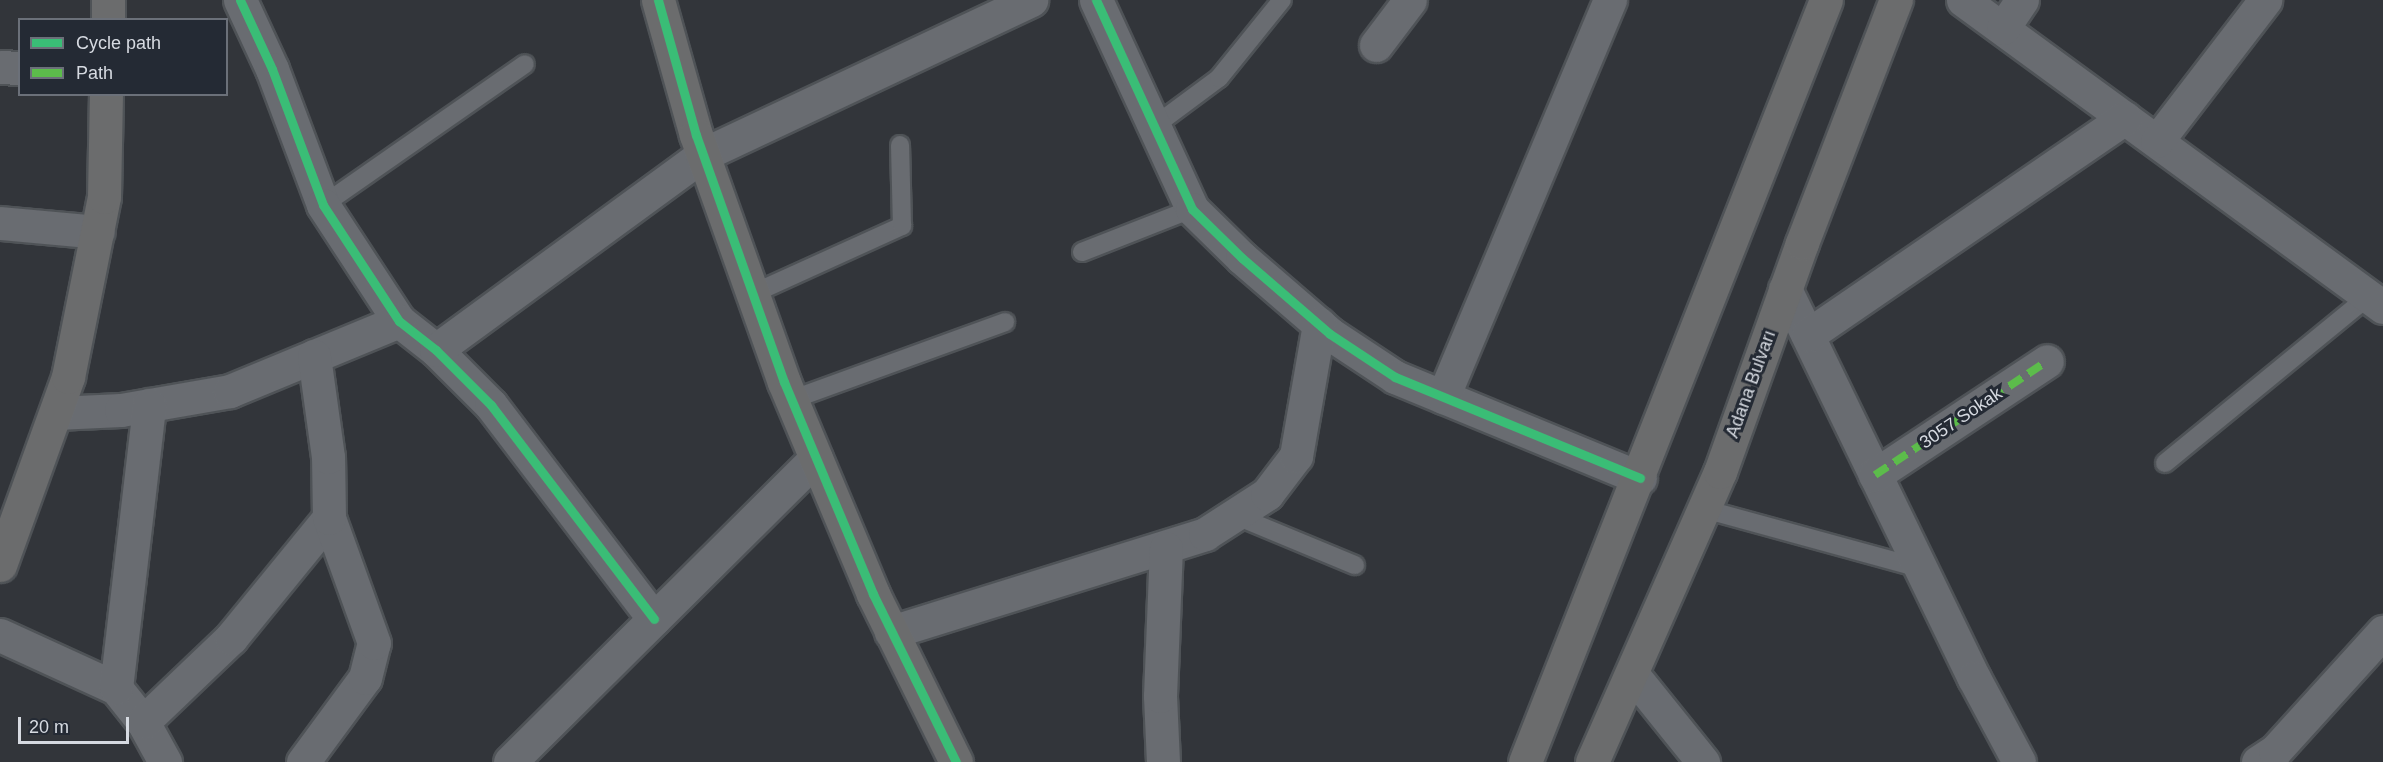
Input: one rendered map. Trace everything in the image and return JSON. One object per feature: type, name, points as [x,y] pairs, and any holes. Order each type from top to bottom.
[{"type":"main road","points":[[108,0],[108,18]]},
{"type":"main road","points":[[658,0],[702,155],[791,400],[891,632],[956,762]]},
{"type":"main road","points":[[1525,762],[1640,478],[1826,0]]},
{"type":"main road","name":"Adana Bulvarı","points":[[1592,762],[1633,675],[1704,509],[1785,289],[1896,0]]},
{"type":"main road","points":[[0,565],[68,377],[104,197],[106,96]]},
{"type":"street","points":[[240,0],[272,69],[324,205],[399,321],[436,350],[491,405],[654,619]]},
{"type":"street","points":[[436,350],[702,155],[1031,0]]},
{"type":"street","points":[[1096,0],[1192,209],[1319,324],[1395,377],[1640,478]]},
{"type":"street","points":[[1376,45],[1410,0]]},
{"type":"street","points":[[1443,397],[1610,0]]},
{"type":"street","points":[[1964,0],[2376,301]]},
{"type":"street","points":[[2002,28],[2022,0]]},
{"type":"street","points":[[2157,141],[2265,0]]},
{"type":"street","points":[[0,67],[18,68]]},
{"type":"street","points":[[1808,335],[2125,118]]},
{"type":"street","points":[[0,223],[98,232]]},
{"type":"street","points":[[1785,289],[1920,568],[2019,762]]},
{"type":"street","points":[[56,413],[149,405],[230,391],[399,321]]},
{"type":"street","points":[[891,632],[1166,548],[1204,534],[1268,494],[1296,456],[1319,324]]},
{"type":"street","points":[[303,762],[365,678],[374,643],[329,518],[328,457],[314,356]]},
{"type":"street","name":"3057 Sokak","points":[[1875,475],[2047,361]]},
{"type":"street","points":[[116,688],[149,405]]},
{"type":"street","points":[[510,762],[816,458]]},
{"type":"street","points":[[144,723],[231,638],[329,518]]},
{"type":"street","points":[[1163,762],[1160,696],[1166,548]]},
{"type":"street","points":[[2258,762],[2275,751],[2383,632]]},
{"type":"street","points":[[0,635],[116,688],[144,723],[165,762]]},
{"type":"street","points":[[1633,675],[1703,762]]},
{"type":"lane","points":[[1153,127],[1219,78],[1282,0]]},
{"type":"lane","points":[[324,205],[525,64]]},
{"type":"lane","points":[[752,294],[902,226],[900,145]]},
{"type":"lane","points":[[1082,252],[1192,209]]},
{"type":"lane","points":[[2165,464],[2376,301]]},
{"type":"lane","points":[[791,400],[1005,322]]},
{"type":"lane","points":[[1704,509],[1920,568]]},
{"type":"lane","points":[[1234,515],[1355,566]]},
{"type":"marked path","points":[[1875,475],[2047,361]]},
{"type":"cycle path","points":[[240,0],[272,69],[323,205],[399,321],[436,350],[491,405],[654,619]]},
{"type":"cycle path","points":[[658,0],[696,135],[784,382],[873,594],[956,762]]},
{"type":"cycle path","points":[[1096,0],[1192,209],[1242,258],[1330,334],[1395,377],[1640,478]]}]
